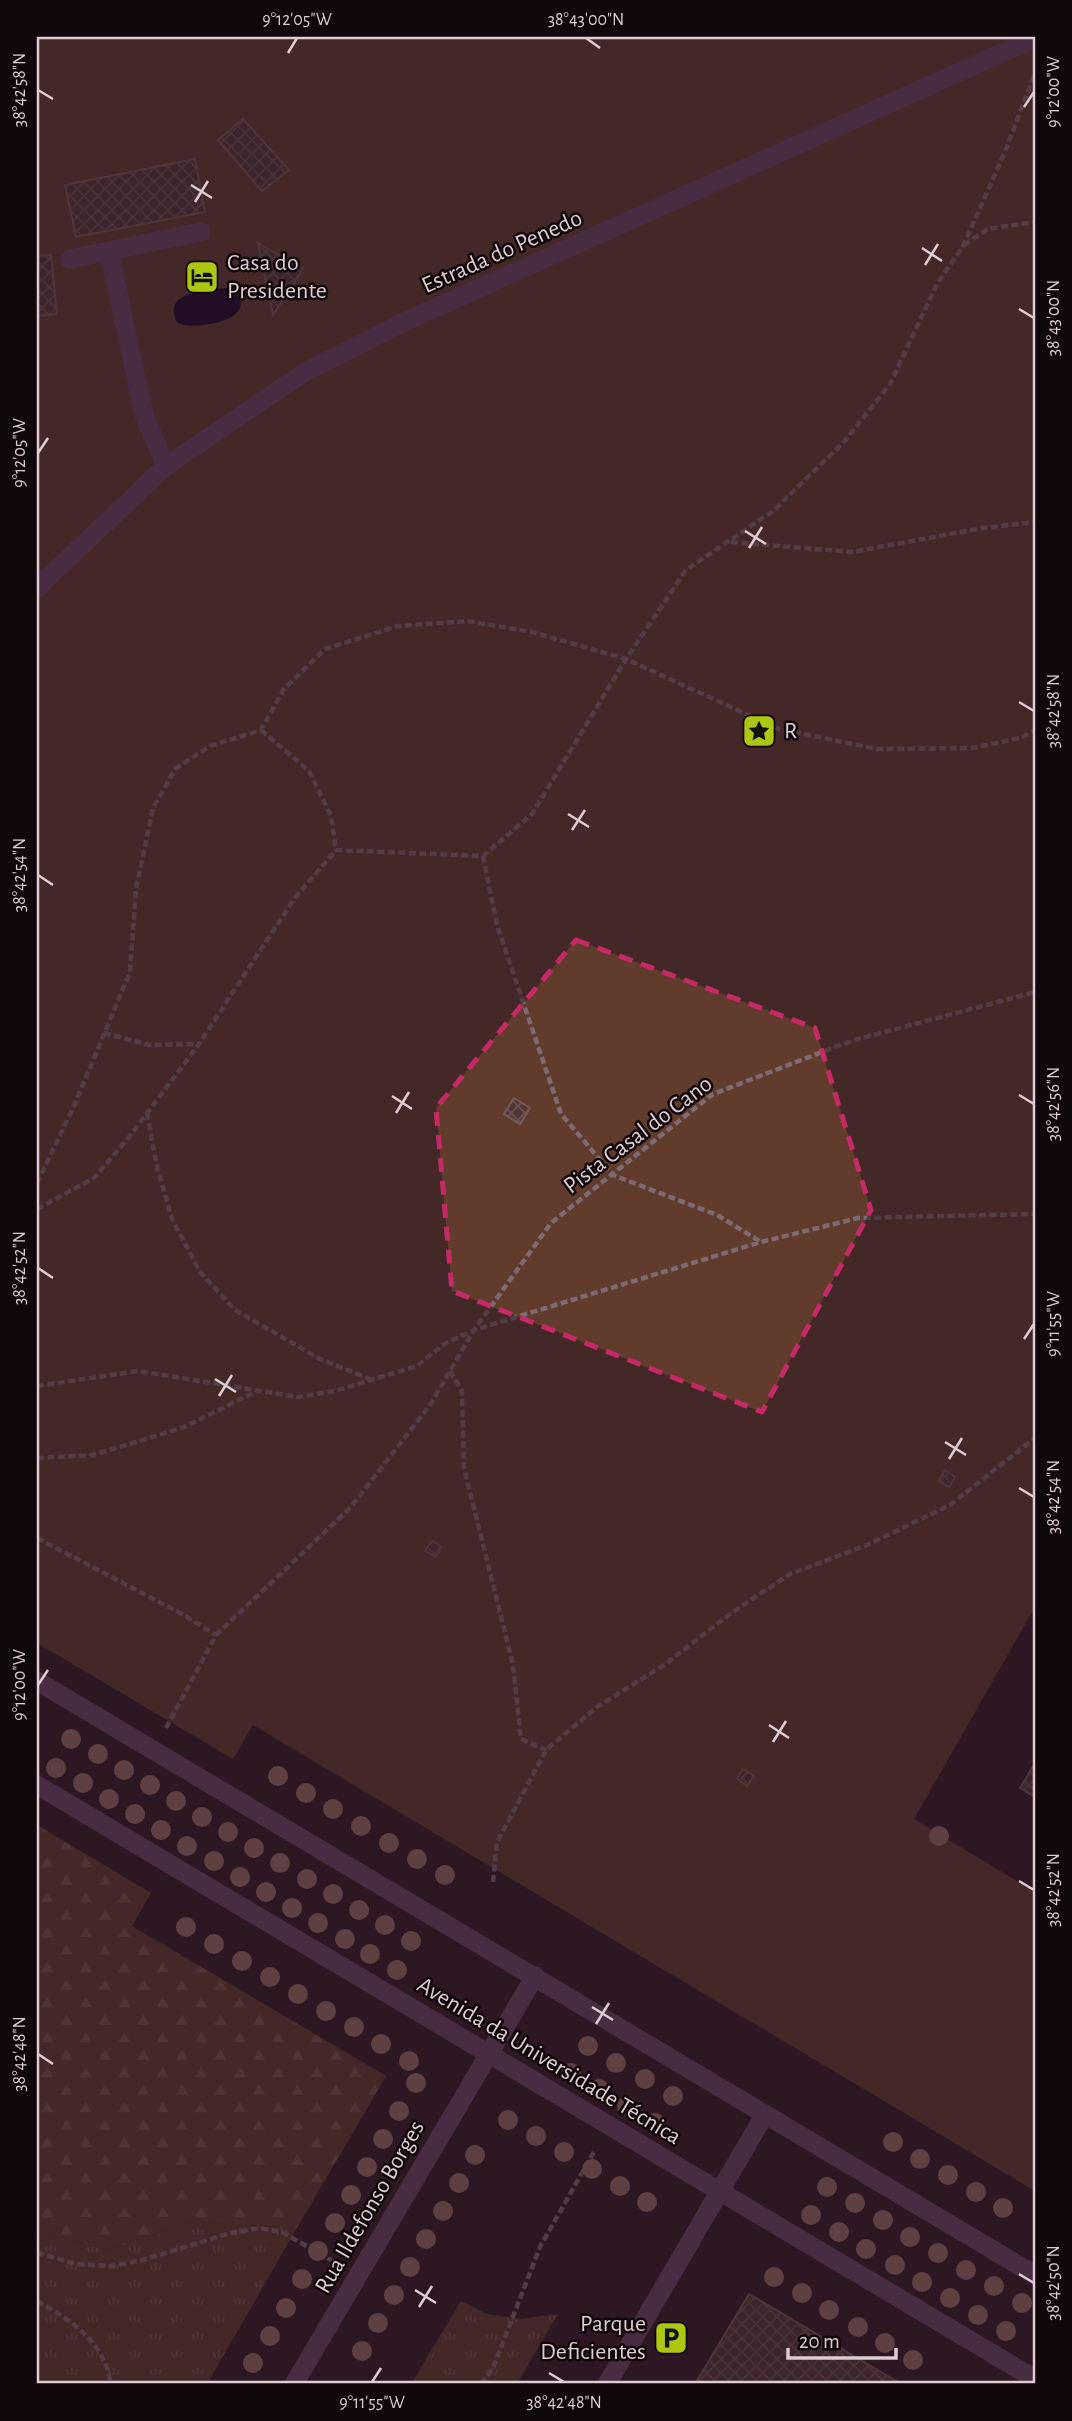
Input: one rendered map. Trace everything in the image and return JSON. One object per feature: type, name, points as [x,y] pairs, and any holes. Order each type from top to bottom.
[{"type":"street","name":"Estrada do Penedo","points":[[37,587],[166,466],[305,372],[404,322],[1035,38]]},
{"type":"street","points":[[70,259],[201,232]]},
{"type":"street","points":[[109,251],[144,415],[166,466]]},
{"type":"street","points":[[37,1681],[1035,2275]]},
{"type":"street","name":"Avenida da Universidade Técnica","points":[[37,1785],[1035,2379]]},
{"type":"street","name":"Rua Ildefonso Borges","points":[[294,2384],[535,1976]]},
{"type":"street","points":[[607,2384],[765,2114]]},
{"type":"path","points":[[336,850],[483,856],[532,814],[626,659],[686,570],[773,511],[844,442],[890,384],[937,284],[963,246],[1005,152],[1035,73]]},
{"type":"path","points":[[963,246],[988,229],[1035,222]]},
{"type":"path","points":[[729,542],[852,552],[983,528],[1035,522]]},
{"type":"path","points":[[37,1183],[74,1106],[130,972],[136,889],[153,808],[175,769],[210,746],[261,730],[284,690],[325,649],[398,626],[467,621],[532,632],[626,659],[779,729],[877,749],[973,748],[1020,738],[1035,730]]},
{"type":"path","points":[[37,1209],[94,1178],[200,1044],[294,899],[336,850],[331,816],[309,771],[261,730]]},
{"type":"path","points":[[483,856],[497,925],[561,1114],[613,1175],[717,1215],[761,1242]]},
{"type":"path","name":"Pista Casal do Cano","points":[[154,1750],[216,1635],[351,1507],[430,1405],[474,1330],[551,1223],[713,1094],[851,1041],[1035,992]]},
{"type":"path","points":[[104,1033],[149,1045],[200,1044]]},
{"type":"path","points":[[147,1112],[157,1167],[172,1219],[200,1272],[235,1310],[320,1359],[371,1380]]},
{"type":"path","points":[[37,1386],[138,1371],[298,1397],[335,1391],[417,1366],[444,1344],[474,1330],[761,1242],[858,1218],[1035,1214]]},
{"type":"path","points":[[450,1370],[462,1391],[464,1468],[513,1665],[521,1739],[546,1750]]},
{"type":"path","points":[[37,1458],[93,1455],[182,1428],[259,1390]]},
{"type":"path","points":[[493,1882],[497,1842],[546,1750],[597,1707],[664,1665],[730,1614],[790,1574],[867,1545],[950,1504],[1035,1438]]},
{"type":"path","points":[[37,1538],[182,1614],[216,1635]]},
{"type":"path","points":[[481,2384],[493,2368],[540,2247],[609,2125]]},
{"type":"path","points":[[37,2253],[76,2264],[112,2266],[143,2260],[227,2234],[259,2228],[282,2232],[358,2275]]},
{"type":"path","points":[[37,2301],[72,2321],[95,2345],[111,2384]]},
{"type":"highlighted area","points":[[576,940],[815,1028],[871,1210],[762,1412],[452,1291],[436,1108]]},
{"type":"green space","points":[[37,37],[1035,37],[1035,1607],[914,1819],[1035,1892],[1035,2191],[253,1725],[233,1759],[37,1643]]},
{"type":"green space","points":[[37,1825],[151,1893],[132,1926],[386,2076],[297,2228],[193,2222],[109,2250],[37,2233]]},
{"type":"green space","points":[[193,2222],[297,2228],[207,2384],[37,2384],[37,2233],[109,2250]]},
{"type":"green space","points":[[461,2301],[487,2314],[520,2319],[558,2314],[517,2384],[411,2384]]},
{"type":"shaded area","points":[[227,288],[236,290],[241,301],[238,310],[231,317],[220,322],[195,326],[176,321],[174,313],[178,300],[193,293]]},
{"type":"building","points":[[243,119],[289,170],[262,191],[218,140]]},
{"type":"building","points":[[195,159],[205,212],[76,237],[65,185]]},
{"type":"building","points":[[258,243],[303,269],[273,315]]},
{"type":"building","points":[[51,255],[57,314],[37,316],[37,256]]},
{"type":"building","points":[[514,1098],[530,1108],[520,1124],[504,1114]]},
{"type":"building","points":[[945,1470],[955,1477],[949,1487],[939,1481]]},
{"type":"building","points":[[432,1541],[442,1547],[436,1557],[425,1551]]},
{"type":"building","points":[[1035,1763],[1035,1797],[1020,1788]]},
{"type":"building","points":[[743,1769],[754,1776],[747,1786],[737,1779]]},
{"type":"building","points":[[749,2294],[901,2384],[695,2384]]},
{"type":"place","name":"Casa do Presidente","points":[[202,277]]},
{"type":"place","name":"R","points":[[759,731]]},
{"type":"place","name":"Parque Deficientes","points":[[671,2338]]}]
